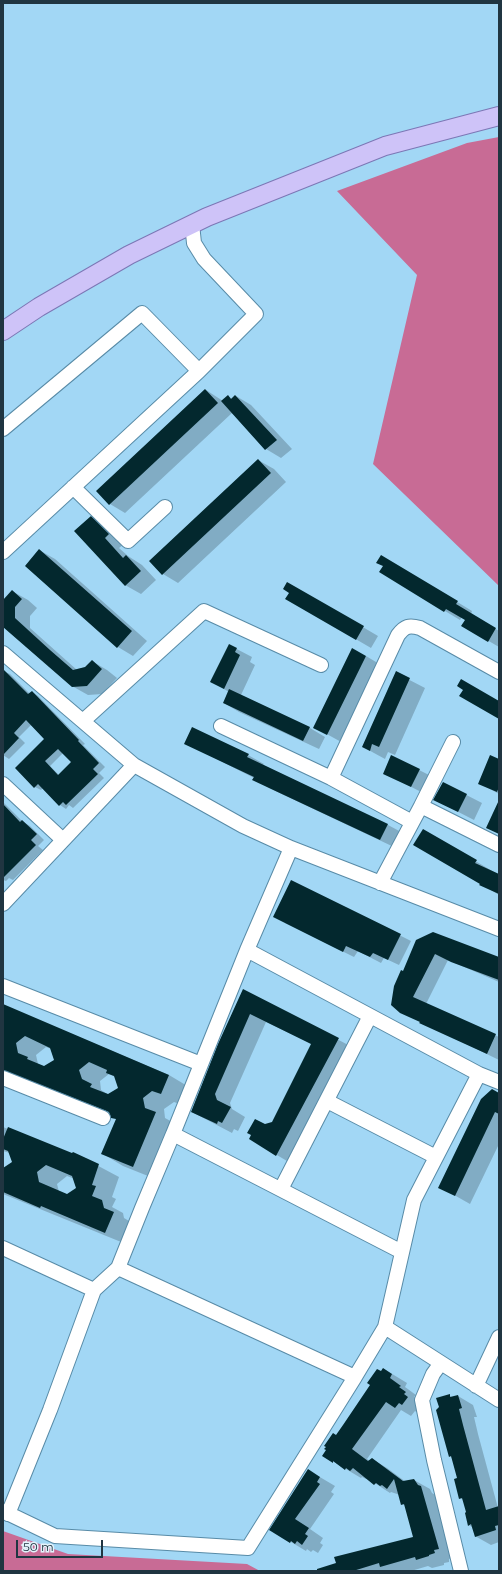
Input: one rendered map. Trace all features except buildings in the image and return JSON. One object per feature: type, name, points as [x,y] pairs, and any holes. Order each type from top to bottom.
[{"type":"main road","points":[[3,331],[39,307],[129,255],[192,224],[284,185],[385,146],[499,116]]},
{"type":"street","points":[[4,549],[199,371],[256,314],[204,259],[194,243],[192,224]]},
{"type":"street","points":[[3,429],[142,313],[199,371]]},
{"type":"street","points":[[73,487],[128,541],[166,507]]},
{"type":"street","points":[[83,721],[204,611],[321,665]]},
{"type":"street","points":[[330,778],[398,635],[404,627],[410,625],[420,628],[499,672]]},
{"type":"street","points":[[3,653],[134,765],[243,826],[291,848],[499,929]]},
{"type":"street","points":[[221,726],[330,778],[412,822]]},
{"type":"street","points":[[380,883],[453,742]]},
{"type":"street","points":[[3,904],[134,765]]},
{"type":"street","points":[[3,784],[63,840]]},
{"type":"street","points":[[421,806],[499,845]]},
{"type":"street","points":[[291,848],[247,950],[118,1268],[94,1290],[50,1410],[6,1512],[56,1536],[248,1548],[385,1327],[414,1200],[479,1074]]},
{"type":"street","points":[[247,950],[479,1074],[499,1082]]},
{"type":"street","points":[[3,986],[201,1064]]},
{"type":"street","points":[[281,1189],[370,1016]]},
{"type":"street","points":[[3,1078],[104,1118]]},
{"type":"street","points":[[327,1101],[436,1157]]},
{"type":"street","points":[[173,1134],[402,1252]]},
{"type":"street","points":[[3,1248],[94,1290]]},
{"type":"street","points":[[118,1268],[355,1377]]},
{"type":"street","points":[[385,1327],[499,1400]]},
{"type":"street","points":[[476,1386],[499,1337]]},
{"type":"street","points":[[441,1363],[433,1374],[422,1400],[434,1460],[461,1571]]},
{"type":"shaded area","points":[[499,137],[499,586],[373,464],[417,275],[337,191],[467,143]]},
{"type":"shaded area","points":[[3,1531],[68,1554],[247,1564],[260,1571],[3,1571]]}]
